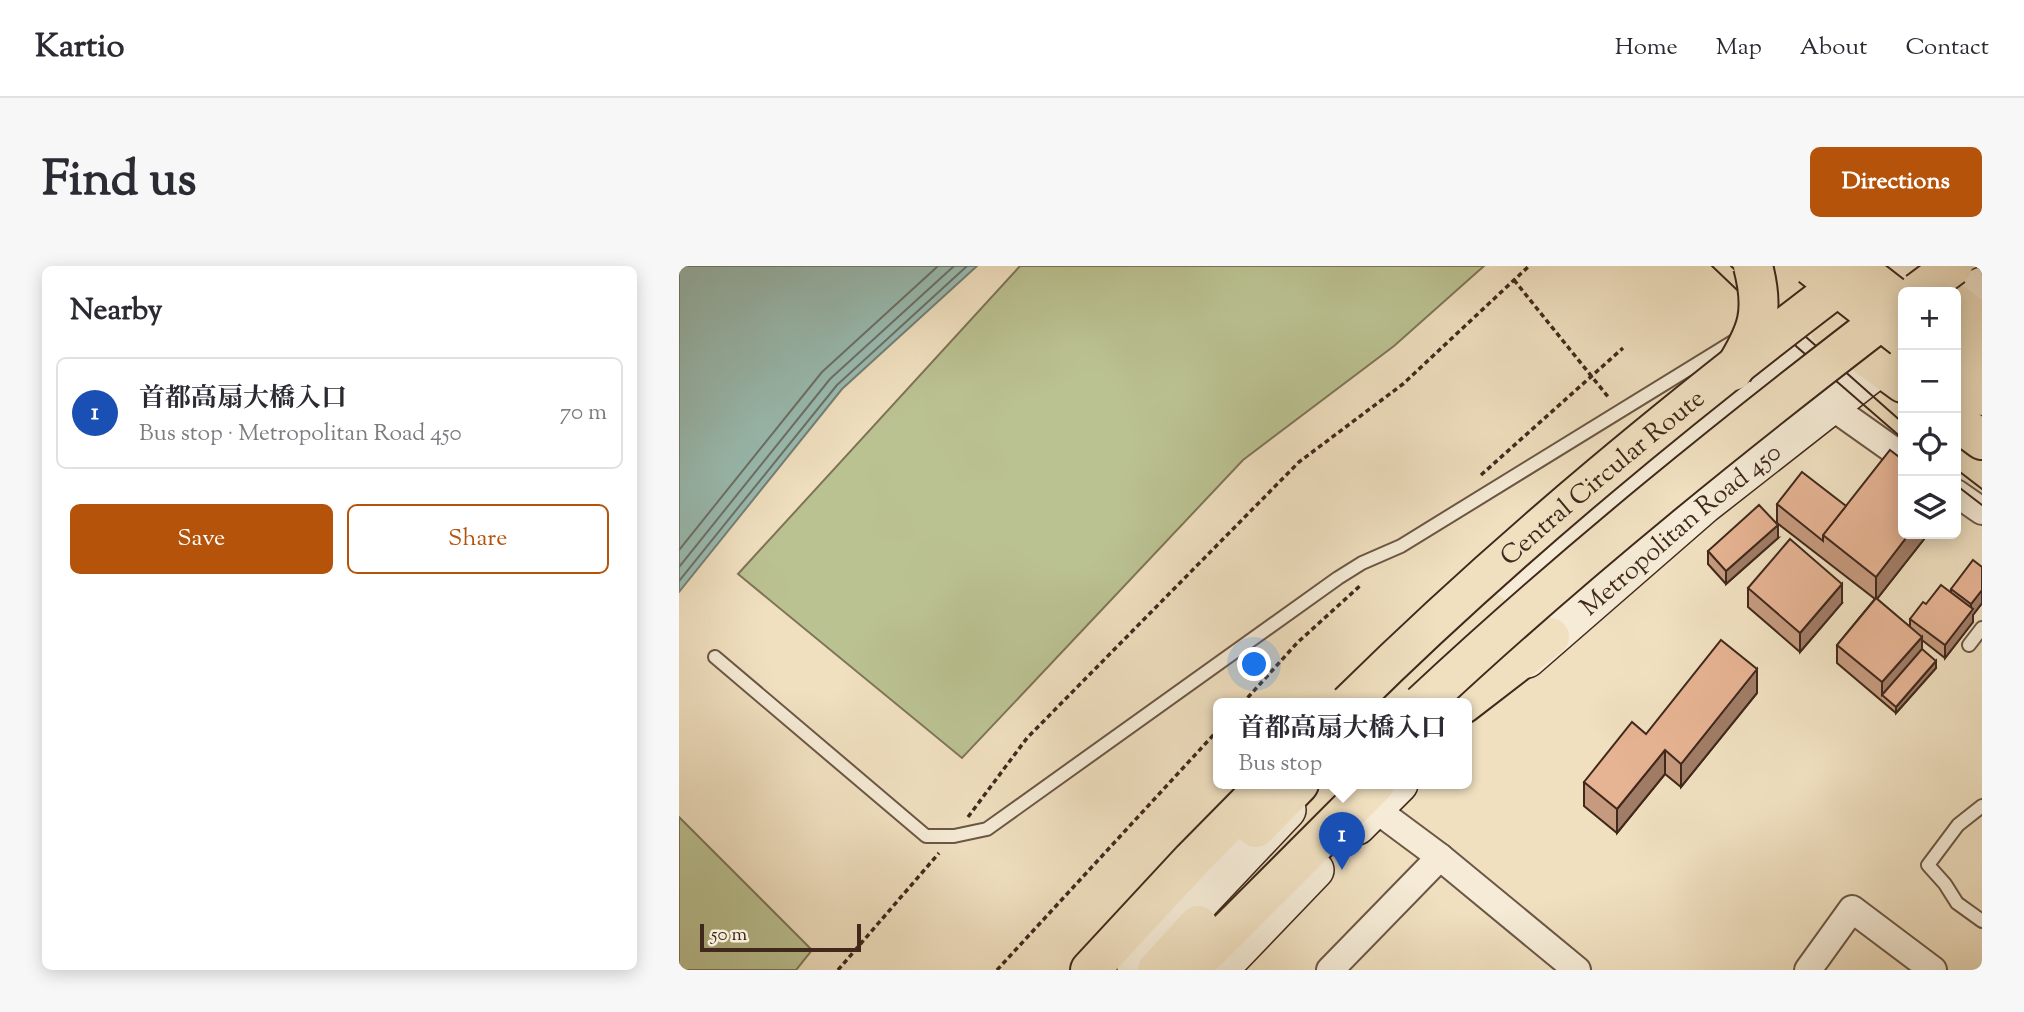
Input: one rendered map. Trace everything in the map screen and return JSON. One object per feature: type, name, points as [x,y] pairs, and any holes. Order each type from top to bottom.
[{"type":"main road","points":[[1381,698],[1483,596],[1688,420],[1730,376],[1745,351],[1761,305],[1753,266]]},
{"type":"main road","points":[[1811,266],[1898,359]]},
{"type":"main road","points":[[1854,266],[1915,287]]},
{"type":"main road","name":"Central Circular Route","points":[[1355,698],[1472,587],[1562,508],[1763,343],[1865,266]]},
{"type":"main road","name":"Central Circular Route","points":[[1937,287],[1953,266]]},
{"type":"main road","points":[[1381,698],[1489,611],[1769,375],[1830,330],[1898,306]]},
{"type":"main road","name":"Central Circular Route","points":[[1428,698],[1503,628],[1593,550],[1780,398],[1898,317]]},
{"type":"main road","points":[[1830,330],[1898,359]]},
{"type":"main road","points":[[1961,347],[1982,362]]},
{"type":"main road","name":"Metropolitan Road 450","points":[[1472,713],[1550,637],[1704,505],[1831,406],[1898,359]]},
{"type":"main road","points":[[1961,380],[1982,396]]},
{"type":"main road","points":[[1961,425],[1982,440]]},
{"type":"main road","points":[[1471,698],[1550,637]]},
{"type":"main road","points":[[1090,970],[1288,789]]},
{"type":"main road","points":[[1108,970],[1288,789]]},
{"type":"main road","points":[[1123,970],[1288,789]]},
{"type":"main road","points":[[1136,970],[1288,789]]},
{"type":"main road","points":[[1157,970],[1226,895],[1333,789]]},
{"type":"main road","points":[[1189,970],[1382,792]]},
{"type":"main road","points":[[1219,970],[1382,792]]},
{"type":"street","points":[[1831,406],[1898,453]]},
{"type":"street","points":[[1961,496],[1982,511]]},
{"type":"street","points":[[1382,792],[1440,857],[1577,970]]},
{"type":"street","points":[[1330,970],[1440,857]]},
{"type":"street","points":[[1808,970],[1852,909],[1933,970]]},
{"type":"lane","points":[[715,657],[926,836],[954,836],[987,829],[1338,578],[1401,546],[1731,342],[1851,286],[1898,290]]},
{"type":"lane","points":[[1969,645],[1982,628]]},
{"type":"lane","points":[[1982,806],[1958,825],[1928,865],[1957,903],[1982,921]]},
{"type":"path","points":[[838,970],[954,836],[1027,738],[1299,462],[1403,384],[1529,266]]},
{"type":"path","points":[[1514,280],[1620,412]]},
{"type":"path","points":[[997,970],[1213,735]]},
{"type":"green space","points":[[1020,266],[1484,266],[1394,346],[1243,460],[962,758],[738,574]]},
{"type":"green space","points":[[679,817],[812,950],[796,970],[679,970]]},
{"type":"water","points":[[679,266],[977,266],[842,389],[679,592]]},
{"type":"building","points":[[1890,450],[1898,456],[1898,539],[1905,539],[1876,577],[1823,535]]},
{"type":"building","points":[[1802,472],[1846,506],[1823,535],[1823,541],[1777,504]]},
{"type":"building","points":[[1759,505],[1778,525],[1726,571],[1708,551]]},
{"type":"building","points":[[1790,539],[1842,584],[1800,633],[1748,588]]},
{"type":"building","points":[[1973,560],[1982,567],[1982,590],[1971,604],[1951,589]]},
{"type":"building","points":[[1941,585],[1973,609],[1945,645],[1910,619]]},
{"type":"building","points":[[1876,598],[1922,637],[1882,682],[1837,645]]},
{"type":"building","points":[[1721,640],[1757,669],[1681,764],[1665,750],[1617,809],[1584,782],[1632,722],[1646,734]]},
{"type":"building","points":[[1922,649],[1936,661],[1896,707],[1882,695]]},
{"type":"tram line","points":[[1712,266],[1797,347],[1898,435]]},
{"type":"tram line","points":[[1731,266],[1898,419]]},
{"type":"tram line","points":[[1961,473],[1982,489]]},
{"type":"tram line","points":[[1961,489],[1982,505]]},
{"type":"place","name":"首都高扇大橋入口","points":[[1342,870]]}]
